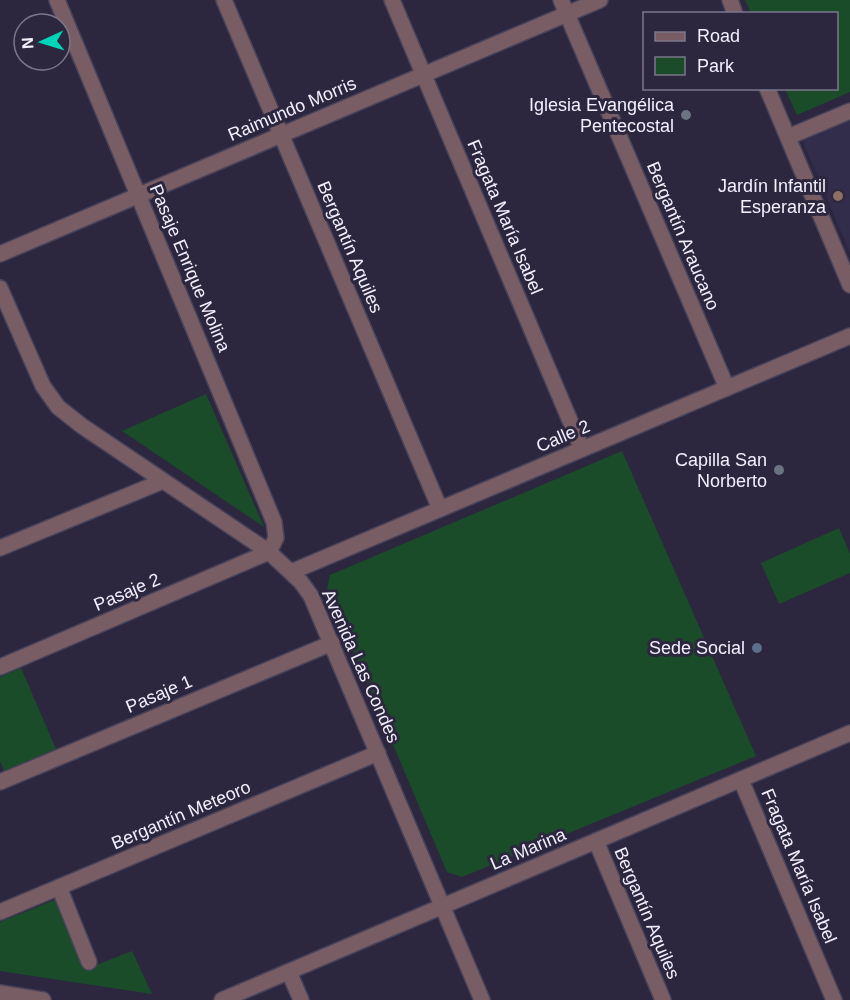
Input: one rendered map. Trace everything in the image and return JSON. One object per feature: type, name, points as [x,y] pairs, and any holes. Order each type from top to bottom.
[{"type":"street","name":"Pasaje Enrique Molina","points":[[57,0],[274,522],[276,538],[269,552]]},
{"type":"street","name":"Bergantín Aquiles","points":[[224,0],[440,509]]},
{"type":"street","name":"Fragata María Isabel","points":[[392,0],[582,449]]},
{"type":"street","name":"Raimundo Morris","points":[[0,254],[424,75],[564,7],[600,0]]},
{"type":"street","name":"Bergantín Araucano","points":[[564,7],[727,388]]},
{"type":"street","points":[[768,90],[850,285]]},
{"type":"street","points":[[788,137],[850,111]]},
{"type":"street","name":"Avenida Las Condes","points":[[0,288],[36,372],[58,407],[269,552],[291,572],[311,596],[482,1000]]},
{"type":"street","name":"Calle 2","points":[[291,572],[850,336]]},
{"type":"street","points":[[0,548],[163,481]]},
{"type":"street","name":"Pasaje 2","points":[[0,667],[269,552]]},
{"type":"street","name":"Pasaje 1","points":[[0,782],[332,643]]},
{"type":"street","name":"La Marina","points":[[222,1000],[850,733]]},
{"type":"street","name":"Bergantín Meteoro","points":[[0,912],[378,753]]},
{"type":"street","name":"Fragata María Isabel","points":[[741,780],[834,1000]]},
{"type":"street","name":"Bergantín Aquiles","points":[[596,841],[663,1000]]},
{"type":"street","points":[[59,887],[89,962]]},
{"type":"street","points":[[289,972],[301,1000]]},
{"type":"street","points":[[0,993],[44,1000]]},
{"type":"shaded area","name":"Jardín Infantil Esperanza","points":[[850,119],[850,253],[802,139]]},
{"type":"green space","points":[[745,0],[850,0],[850,92],[797,115],[785,90],[838,90],[838,12],[751,12]]},
{"type":"green space","points":[[206,394],[264,527],[122,431]]},
{"type":"green space","points":[[622,451],[756,756],[462,877],[447,872],[327,589],[330,575]]},
{"type":"green space","points":[[839,528],[850,554],[850,573],[779,604],[761,563]]},
{"type":"green space","points":[[21,668],[56,749],[4,771],[0,761],[0,677]]},
{"type":"green space","points":[[57,899],[86,969],[132,951],[152,994],[0,971],[0,922]]},
{"type":"place","name":"Iglesia Evangélica Pentecostal","points":[[686,115]]},
{"type":"place","name":"Jardín Infantil Esperanza","points":[[838,196]]},
{"type":"place","name":"Capilla San Norberto","points":[[779,470]]},
{"type":"place","name":"Sede Social","points":[[757,648]]}]
